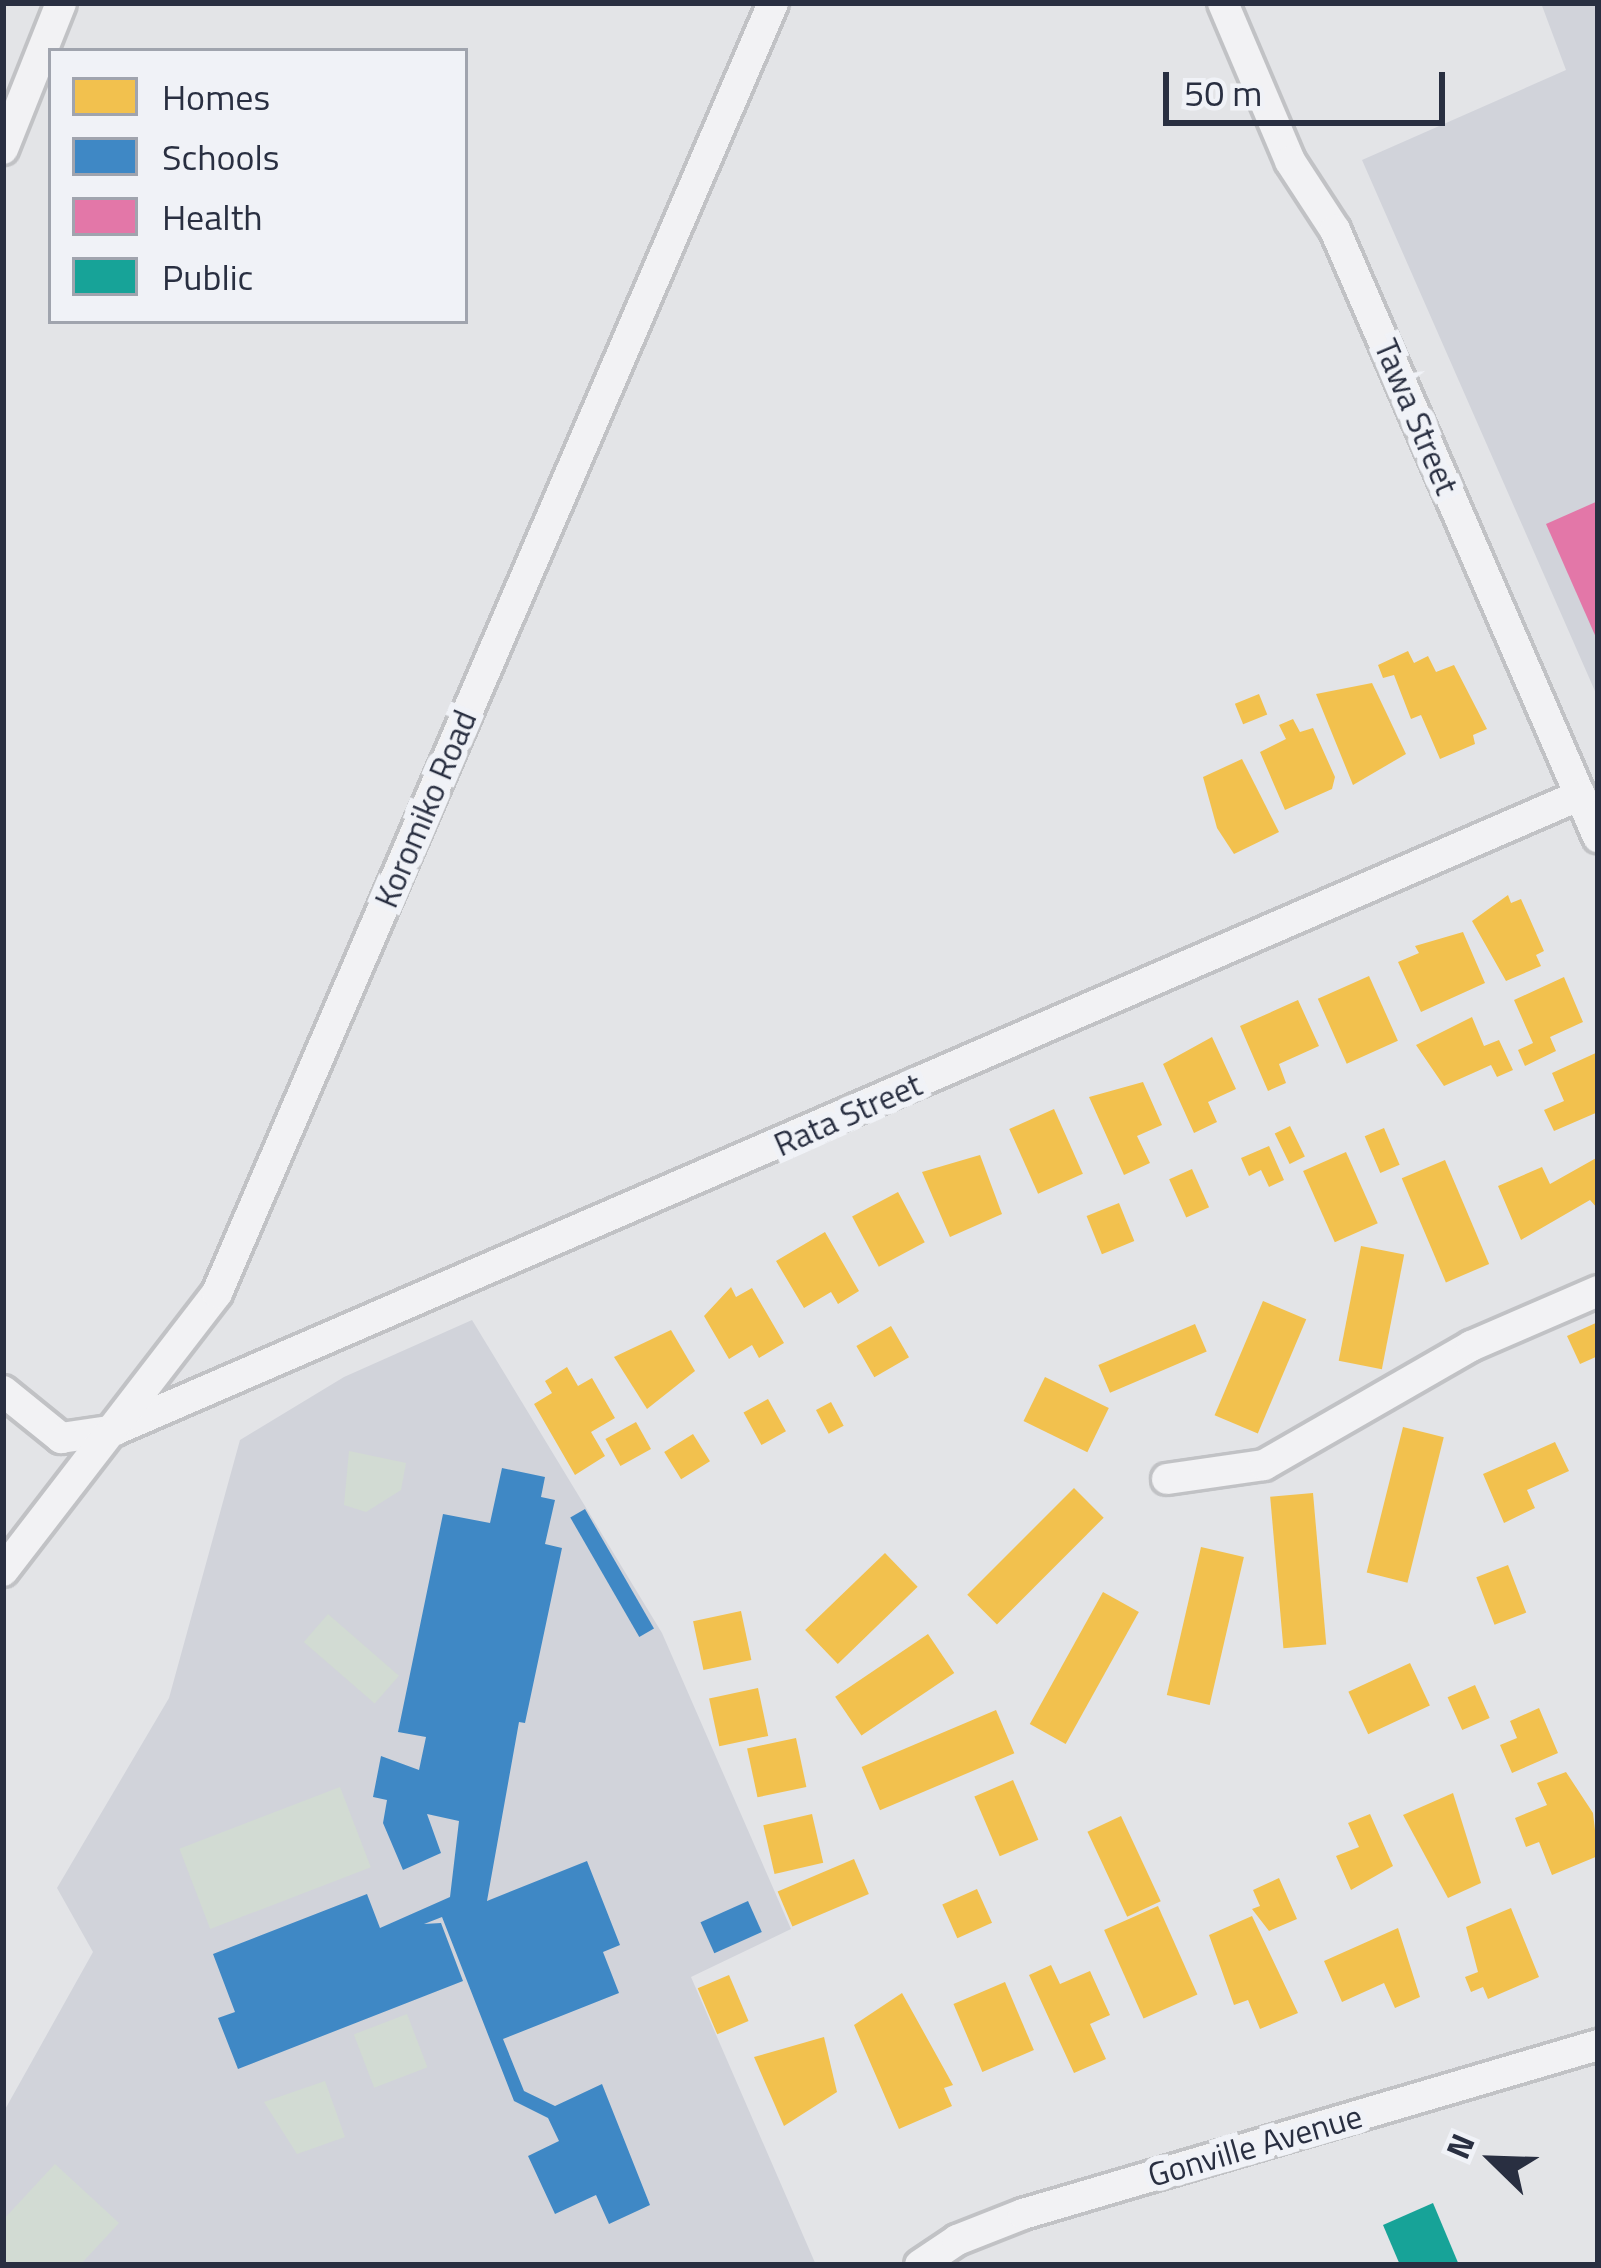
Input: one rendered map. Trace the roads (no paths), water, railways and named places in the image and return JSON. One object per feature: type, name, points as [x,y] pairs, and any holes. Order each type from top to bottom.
[{"type":"street","points":[[6,133],[62,3]]},
{"type":"street","name":"Koromiko Road","points":[[3,1571],[217,1293],[773,3]]},
{"type":"street","name":"Tawa Street","points":[[1223,3],[1290,161],[1335,230],[1598,837]]},
{"type":"street","name":"Rata Street","points":[[115,1430],[1580,795]]},
{"type":"street","points":[[1167,1479],[1264,1465],[1471,1346],[1598,1291]]},
{"type":"street","points":[[3,1391],[61,1438],[115,1430]]},
{"type":"street","name":"Gonville Avenue","points":[[920,2265],[957,2240],[1023,2214],[1598,2045]]}]
